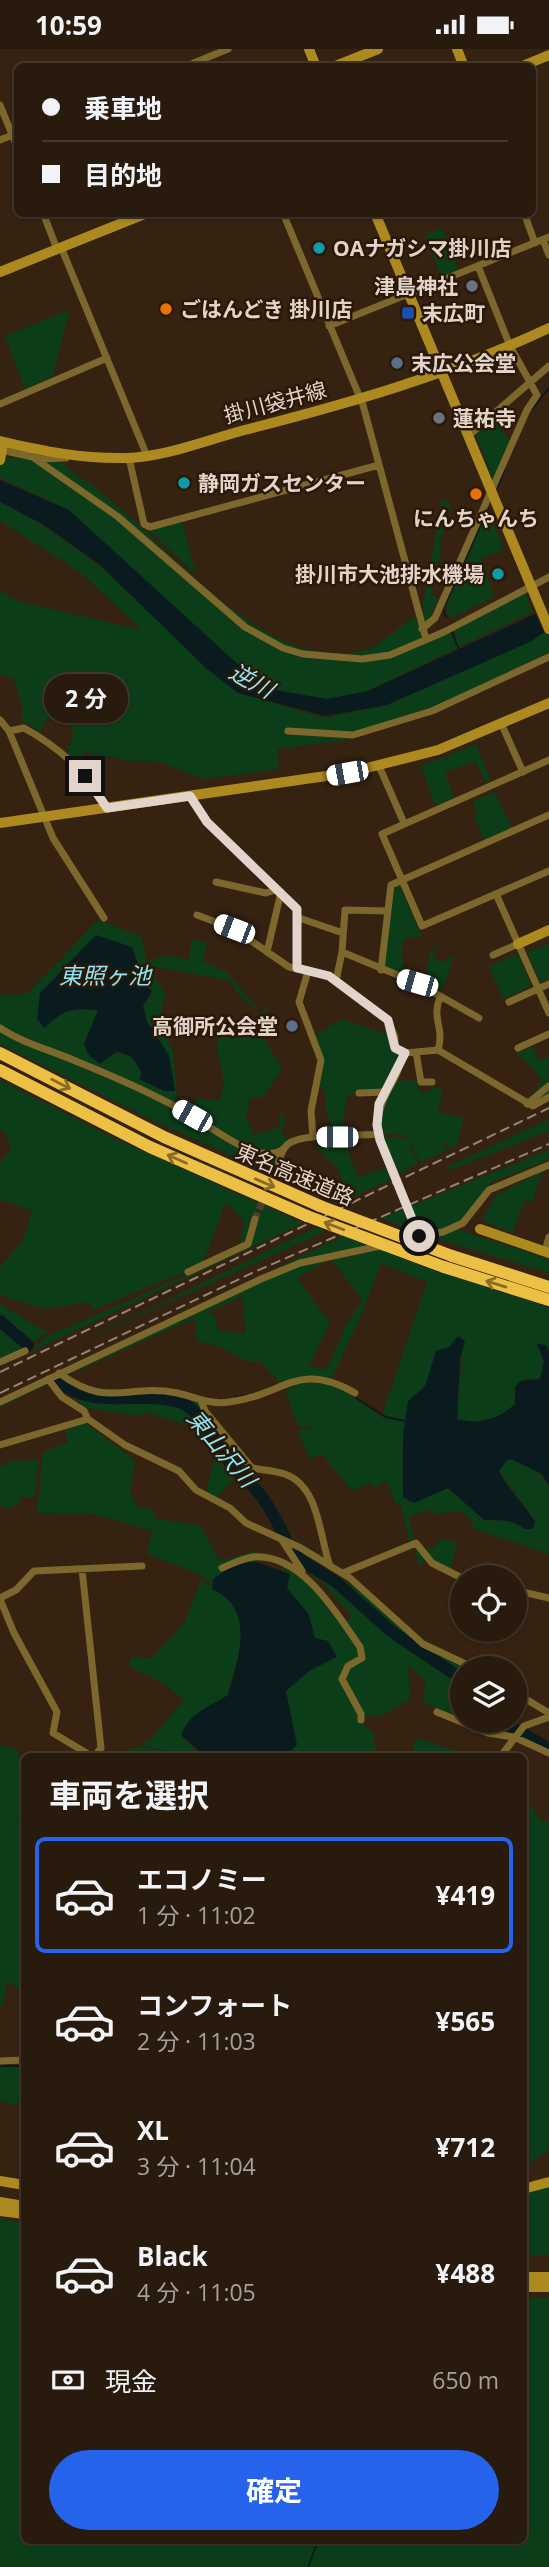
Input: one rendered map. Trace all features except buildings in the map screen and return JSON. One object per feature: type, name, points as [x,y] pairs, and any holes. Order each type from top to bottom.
[{"type":"highway","name":"東名高速道路","points":[[0,1053],[164,1137],[320,1206],[452,1256],[549,1287]]},
{"type":"highway","name":"東名高速道路","points":[[0,1070],[150,1147],[307,1216],[444,1267],[549,1300]]},
{"type":"street","points":[[194,63],[228,49]]},
{"type":"street","points":[[343,63],[378,49]]},
{"type":"street","points":[[530,63],[549,55]]},
{"type":"street","points":[[0,105],[14,132]]},
{"type":"street","points":[[45,217],[107,358],[146,456]]},
{"type":"street","points":[[0,272],[137,217]]},
{"type":"street","points":[[285,217],[360,400],[426,639]]},
{"type":"street","points":[[377,217],[549,629]]},
{"type":"street","points":[[527,217],[549,255]]},
{"type":"street","points":[[329,326],[542,240]]},
{"type":"street","points":[[422,629],[435,618],[527,410],[537,395],[510,346],[478,266]]},
{"type":"street","name":"掛川袋井線","points":[[1,452],[77,457],[146,456],[360,400],[442,374],[549,328]]},
{"type":"street","points":[[0,404],[107,358]]},
{"type":"street","points":[[468,436],[549,366]]},
{"type":"street","points":[[1,452],[77,457]]},
{"type":"street","points":[[31,456],[117,516],[245,627],[283,648],[303,654],[362,659],[390,655],[549,577]]},
{"type":"street","points":[[129,458],[144,524],[150,527],[379,465]]},
{"type":"street","points":[[288,731],[353,735],[432,711],[549,657]]},
{"type":"street","points":[[0,824],[309,780],[379,766],[438,750],[549,703]]},
{"type":"street","points":[[0,720],[9,731],[44,817],[68,866],[104,918]]},
{"type":"street","points":[[501,723],[523,772]]},
{"type":"street","points":[[9,731],[24,728],[70,761],[95,787],[107,808]]},
{"type":"street","points":[[549,760],[382,834],[422,926],[549,871]]},
{"type":"street","points":[[379,766],[404,823]]},
{"type":"street","points":[[190,796],[207,822],[297,909],[297,968]]},
{"type":"street","points":[[381,970],[391,885],[549,815]]},
{"type":"street","points":[[216,883],[266,893],[280,891]]},
{"type":"street","points":[[267,952],[280,891]]},
{"type":"street","points":[[496,894],[549,1013]]},
{"type":"street","points":[[336,981],[342,952],[345,910],[388,911]]},
{"type":"street","points":[[197,915],[234,929],[289,967],[336,981],[388,1020],[395,1048],[405,1053],[439,1050],[533,1106],[549,1097]]},
{"type":"street","points":[[299,918],[343,933]]},
{"type":"street","points":[[493,955],[549,930]]},
{"type":"street","points":[[342,952],[417,983],[479,1018]]},
{"type":"street","points":[[308,971],[299,1002],[321,1060],[312,1101],[313,1137]]},
{"type":"street","points":[[509,1002],[549,984]]},
{"type":"street","points":[[439,1050],[442,1038],[435,1014],[440,997]]},
{"type":"street","points":[[0,1028],[19,1040],[77,1061],[161,1099],[262,1155],[275,1155],[290,1142],[313,1137],[378,1134]]},
{"type":"street","points":[[518,1048],[549,1034]]},
{"type":"street","points":[[416,1052],[421,1082],[432,1081]]},
{"type":"street","points":[[405,1053],[379,1104],[378,1134],[419,1236]]},
{"type":"street","points":[[527,1104],[549,1086]]},
{"type":"street","points":[[359,1093],[385,1092]]},
{"type":"street","points":[[278,1165],[283,1149]]},
{"type":"street","points":[[0,1402],[300,1263],[443,1232],[463,1223],[489,1191],[549,1165]]},
{"type":"street","points":[[188,1272],[248,1244],[255,1219]]},
{"type":"street","points":[[480,1229],[547,1252],[549,1237]]},
{"type":"street","points":[[0,1362],[25,1351]]},
{"type":"street","points":[[60,1373],[78,1386],[95,1393],[176,1392],[210,1403],[249,1399],[307,1377],[335,1381],[355,1393]]},
{"type":"street","points":[[48,1379],[62,1397],[84,1411],[88,1419],[125,1445],[179,1471],[196,1490],[229,1507],[246,1523],[343,1573],[423,1644],[450,1657]]},
{"type":"street","points":[[201,1400],[205,1411],[252,1468],[285,1474],[302,1484],[312,1500],[330,1566]]},
{"type":"street","points":[[0,1445],[88,1419]]},
{"type":"street","points":[[282,1540],[360,1647],[362,1658],[348,1666],[342,1679],[361,1714],[360,1720]]},
{"type":"street","points":[[343,1573],[416,1543],[432,1563],[450,1572]]},
{"type":"street","points":[[222,1568],[252,1557],[273,1559],[302,1571]]},
{"type":"street","points":[[86,1753],[53,1733],[57,1712],[14,1633],[0,1599],[16,1590],[34,1571],[142,1566]]},
{"type":"street","points":[[82,1569],[101,1748],[97,1753]]},
{"type":"street","points":[[527,1593],[549,1598]]},
{"type":"street","points":[[527,1701],[549,1715]]},
{"type":"street","points":[[436,1712],[488,1733],[515,1736],[549,1753]]},
{"type":"street","points":[[503,1753],[522,1728],[549,1715]]},
{"type":"street","points":[[0,2061],[21,2060]]},
{"type":"street","points":[[0,2181],[21,2184]]},
{"type":"street","points":[[527,2188],[549,2182]]},
{"type":"street","points":[[0,2202],[21,2206]]},
{"type":"street","points":[[0,2211],[21,2214]]},
{"type":"street","points":[[527,2277],[549,2277]]},
{"type":"street","points":[[527,2287],[549,2287]]},
{"type":"green space","points":[[442,228],[459,269],[441,276],[425,235]]},
{"type":"green space","points":[[69,310],[53,376],[25,389],[5,336]]},
{"type":"green space","points":[[492,418],[510,441],[493,479],[475,433]]},
{"type":"green space","points":[[8,457],[65,463],[67,469],[100,492],[242,617],[281,639],[321,652],[363,651],[382,641],[416,616],[424,639],[392,656],[450,632],[455,641],[457,639],[453,631],[524,588],[532,612],[368,691],[327,699],[279,690],[242,669],[65,508],[0,478],[0,459]]},
{"type":"green space","points":[[442,499],[450,504],[431,593],[438,599],[428,622],[423,620],[423,605]]},
{"type":"green space","points":[[0,502],[35,520],[97,564],[237,692],[324,718],[387,705],[549,631],[549,652],[432,711],[352,732],[345,740],[277,749],[279,769],[203,779],[157,761],[132,761],[84,752],[81,762],[76,762],[73,752],[74,762],[66,748],[72,743],[73,732],[68,723],[47,719],[40,732],[21,720],[23,708],[13,678],[0,675],[0,591],[17,601],[142,630],[80,572],[0,521]]},
{"type":"green space","points":[[488,511],[504,549],[481,558],[494,597],[450,619],[446,607]]},
{"type":"green space","points":[[182,522],[196,574],[149,530]]},
{"type":"green space","points":[[476,744],[491,780],[485,782],[476,761],[445,772],[454,798],[435,805],[421,766]]},
{"type":"green space","points":[[495,792],[512,828],[484,840],[474,817],[478,815],[473,801]]},
{"type":"green space","points":[[399,885],[422,936],[403,939],[402,958],[406,974],[403,976],[383,967],[395,888]]},
{"type":"green space","points":[[98,920],[141,936],[147,962],[165,955],[195,961],[189,959],[192,939],[207,943],[203,961],[228,973],[260,1012],[241,998],[229,980],[148,966],[165,994],[159,1021],[173,1050],[177,1097],[174,1098],[192,1111],[196,1100],[220,1100],[223,1074],[218,1055],[218,1039],[246,1028],[268,1007],[263,1038],[282,1069],[262,1098],[250,1097],[246,1117],[254,1135],[279,1127],[281,1112],[285,1120],[281,1132],[290,1142],[260,1155],[275,1157],[331,1200],[347,1189],[338,1170],[319,1149],[316,1138],[345,1139],[352,1163],[346,1166],[353,1164],[358,1177],[386,1168],[392,1179],[338,1204],[152,1120],[0,1044],[0,990],[1,995],[27,994]],"holes":[[[132,947],[141,982],[153,992],[143,1006],[147,1022],[169,1055],[139,1079],[142,1073],[132,1057],[84,1044],[99,1010],[68,1011],[43,1028]]]},
{"type":"green space","points":[[443,943],[434,949],[433,957],[444,963],[448,957],[453,958],[442,991],[425,982],[431,948]]},
{"type":"green space","points":[[549,944],[549,979],[540,983],[527,952]]},
{"type":"green space","points":[[518,953],[531,986],[503,999],[489,967]]},
{"type":"green space","points":[[343,1020],[395,1037],[405,1053],[395,1080],[418,1081],[419,1092],[430,1092],[432,1087],[443,1089],[438,1112],[464,1118],[457,1144],[452,1148],[446,1145],[450,1136],[444,1145],[438,1140],[448,1150],[420,1162],[406,1135],[382,1134],[379,1120],[387,1092],[359,1091],[346,1097],[343,1130],[333,1128],[325,1109],[325,1091],[318,1085],[322,1071],[313,1036]]},
{"type":"green space","points":[[532,1046],[539,1061],[549,1057],[549,1094],[536,1102],[530,1099],[542,1081],[531,1066],[516,1054]]},
{"type":"green space","points":[[0,1080],[116,1139],[303,1223],[30,1352],[46,1337],[191,1273],[240,1245],[244,1221],[226,1202],[203,1262],[191,1268],[188,1258],[189,1270],[92,1310],[91,1302],[44,1309],[0,1295],[0,1267],[23,1240],[32,1211],[6,1201],[0,1202],[0,1164],[11,1147],[5,1132],[0,1131]]},
{"type":"green space","points":[[549,1119],[549,1131],[453,1169],[445,1168]]},
{"type":"green space","points":[[383,1137],[406,1137],[418,1163],[400,1174]]},
{"type":"green space","points":[[549,1150],[549,1159],[490,1183],[464,1220],[447,1226],[549,1259],[549,1273],[425,1235],[381,1218]]},
{"type":"green space","points":[[543,1171],[532,1202],[525,1200],[512,1233],[482,1220],[496,1195]]},
{"type":"green space","points":[[317,1227],[326,1231],[77,1344]]},
{"type":"green space","points":[[344,1236],[432,1270],[549,1307],[549,1352],[546,1345],[537,1346],[544,1361],[540,1379],[524,1379],[515,1391],[515,1404],[509,1409],[481,1421],[457,1419],[462,1352],[426,1387],[408,1415],[403,1448],[403,1497],[410,1502],[448,1488],[487,1521],[499,1519],[532,1529],[533,1518],[499,1471],[504,1462],[511,1459],[533,1469],[549,1484],[549,1554],[472,1528],[473,1520],[458,1511],[432,1514],[431,1509],[409,1517],[415,1544],[410,1544],[400,1503],[396,1504],[386,1481],[375,1488],[372,1482],[352,1491],[322,1454],[310,1459],[297,1431],[309,1429],[313,1435],[309,1426],[299,1427],[285,1391],[304,1379],[334,1384],[383,1418],[392,1419],[386,1417],[383,1412],[427,1282],[381,1263],[360,1318],[332,1378],[304,1376],[280,1383],[261,1362],[249,1362],[220,1347],[197,1341],[195,1318],[63,1377],[95,1393],[176,1392],[201,1400],[252,1468],[244,1481],[221,1463],[234,1479],[218,1497],[206,1493],[215,1456],[197,1429],[147,1412],[138,1416],[86,1408],[54,1381],[0,1407],[0,1399]],"holes":[[[334,1258],[332,1260],[363,1300],[342,1330],[344,1332],[326,1370],[309,1366],[330,1323],[297,1278]],[[245,1295],[242,1299],[246,1334],[219,1331],[214,1313],[207,1313]]]},
{"type":"green space","points":[[0,1303],[42,1330],[51,1329],[24,1349],[0,1358]]},
{"type":"green space","points":[[83,1423],[135,1460],[130,1492],[138,1507],[152,1509],[157,1519],[200,1525],[220,1561],[253,1551],[262,1557],[210,1583],[204,1576],[147,1554],[152,1531],[171,1536],[93,1514],[37,1513],[43,1452],[68,1442],[65,1430]]},
{"type":"green space","points":[[38,1460],[34,1498],[19,1498],[20,1504],[4,1509],[0,1506],[0,1467],[11,1461]]},
{"type":"green space","points":[[443,1538],[457,1543],[450,1573],[425,1555],[423,1564],[418,1564],[415,1546],[431,1550]]},
{"type":"green space","points":[[295,1550],[374,1600],[403,1628],[450,1657],[450,1713],[424,1703],[425,1680],[408,1665],[410,1700],[382,1715],[363,1717],[359,1703],[344,1686],[347,1695],[357,1706],[360,1722],[373,1732],[376,1753],[288,1753],[297,1745],[285,1718],[286,1691],[309,1671],[335,1657],[329,1642],[315,1638],[310,1620],[287,1588],[289,1574],[281,1569],[283,1562],[303,1572],[332,1615],[355,1639],[343,1624],[352,1616],[319,1578],[316,1580],[291,1551]]},
{"type":"green space","points":[[202,1579],[222,1593],[233,1606],[241,1631],[228,1695],[215,1703],[181,1735],[197,1753],[118,1753],[138,1747],[168,1751],[140,1745],[151,1739],[184,1700],[166,1685],[129,1666],[130,1657],[152,1658],[184,1623]]},
{"type":"green space","points":[[417,1738],[449,1749],[473,1753],[413,1753]]},
{"type":"green space","points":[[0,1746],[18,1749],[21,1772],[21,1823],[15,1819],[21,1825],[21,1992],[7,1980],[3,2005],[0,2005]]},
{"type":"green space","points":[[527,1801],[544,1823],[549,1820],[548,2151],[527,2164]]},
{"type":"green space","points":[[21,2065],[21,2101],[18,2103],[0,2100],[0,2066]]},
{"type":"green space","points":[[549,2186],[549,2255],[527,2257],[527,2189]]},
{"type":"green space","points":[[0,2219],[21,2222],[21,2544],[527,2544],[527,2298],[549,2298],[549,2567],[0,2567]]},
{"type":"water","name":"逆川","points":[[0,480],[69,510],[242,668],[279,691],[327,699],[368,691],[535,614],[544,632],[532,641],[387,705],[325,716],[238,693],[207,669],[99,564],[44,525],[0,502]]},
{"type":"water","name":"東照ヶ池","points":[[96,935],[132,947],[142,974],[141,982],[152,991],[143,1006],[147,1022],[169,1055],[175,1091],[164,1091],[139,1079],[142,1073],[132,1057],[117,1051],[100,1064],[88,1054],[84,1044],[98,1010],[68,1011],[44,1028],[37,1019],[40,993]]},
{"type":"water","points":[[458,1336],[465,1341],[460,1358],[457,1419],[465,1421],[488,1420],[509,1409],[515,1404],[515,1387],[520,1381],[540,1379],[544,1361],[537,1344],[546,1345],[549,1352],[549,1486],[542,1474],[511,1459],[507,1460],[499,1471],[535,1522],[533,1529],[524,1529],[511,1522],[484,1520],[448,1488],[414,1503],[403,1497],[403,1435],[408,1401],[425,1386],[436,1351],[449,1347]]},
{"type":"water","points":[[256,1562],[290,1574],[287,1588],[308,1613],[315,1638],[328,1641],[337,1657],[309,1671],[286,1691],[297,1745],[288,1753],[199,1753],[181,1735],[189,1721],[228,1695],[239,1651],[239,1622],[235,1609],[226,1598],[212,1589],[213,1579],[237,1563]]},
{"type":"waterway","points":[[532,409],[549,388]]},
{"type":"waterway","points":[[498,486],[505,468]]},
{"type":"waterway","points":[[446,617],[443,609],[488,508]]},
{"type":"waterway","points":[[452,632],[459,650]]},
{"type":"waterway","name":"東山沢川","points":[[0,1321],[28,1345]]},
{"type":"waterway","name":"東山沢川","points":[[55,1379],[86,1395],[101,1398],[162,1399],[187,1406],[202,1421],[234,1468],[261,1496],[285,1537]]},
{"type":"waterway","points":[[235,1397],[247,1395]]},
{"type":"waterway","points":[[356,1398],[386,1417],[405,1421]]},
{"type":"waterway","name":"東山沢川","points":[[184,1403],[192,1403]]},
{"type":"waterway","name":"東山沢川","points":[[293,1550],[299,1559],[336,1582],[392,1632],[450,1671]]},
{"type":"waterway","name":"東山沢川","points":[[522,1733],[549,1749]]},
{"type":"waterway","points":[[0,2066],[21,2066]]},
{"type":"waterway","points":[[308,2567],[317,2544]]},
{"type":"tunnel","points":[[255,1219],[278,1165]]},
{"type":"railway","points":[[0,1372],[549,1108]]},
{"type":"railway","points":[[0,1393],[254,1272],[549,1144]]},
{"type":"place","name":"OAナガシマ掛川店","points":[[319,248]]},
{"type":"place","name":"津島神社","points":[[472,286]]},
{"type":"place","name":"ごはんどき 掛川店","points":[[166,309]]},
{"type":"place","name":"末広町","points":[[408,313]]},
{"type":"place","name":"末広公会堂","points":[[397,363]]},
{"type":"place","name":"蓮祐寺","points":[[439,418]]},
{"type":"place","name":"静岡ガスセンター","points":[[184,483]]},
{"type":"place","name":"にんちゃんち","points":[[476,494]]},
{"type":"place","name":"掛川市大池排水機場","points":[[498,574]]},
{"type":"place","name":"高御所公会堂","points":[[292,1026]]},
{"type":"route","points":[[85,776],[107,808],[190,796],[207,822],[260,870],[297,909],[297,968],[329,976],[388,1020],[395,1048],[405,1053],[379,1104],[378,1134],[419,1236]]}]
